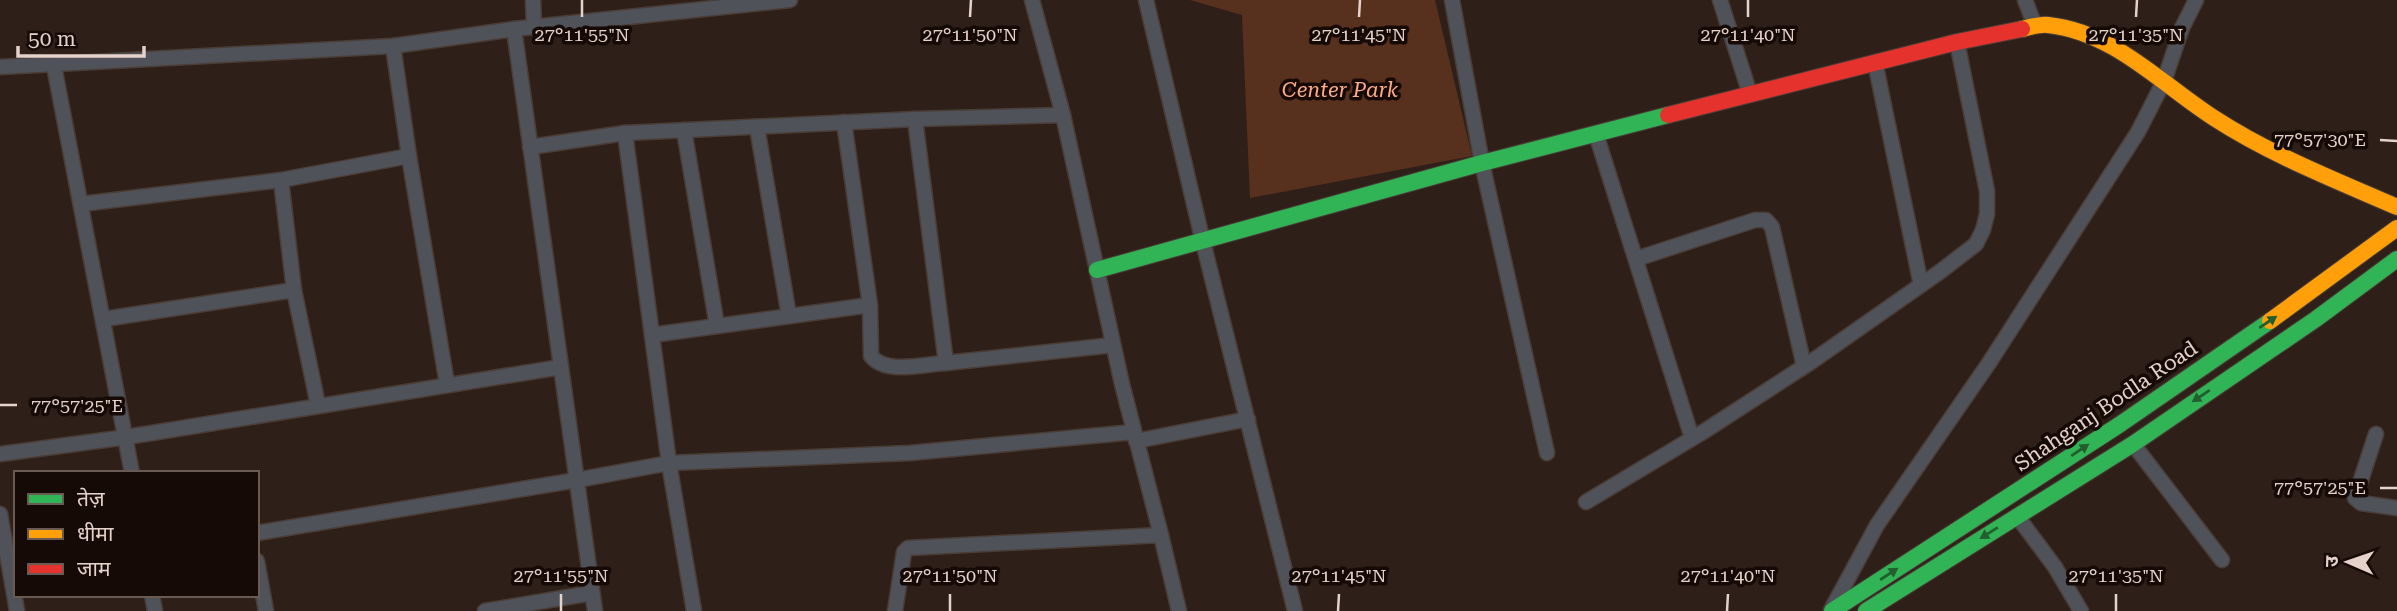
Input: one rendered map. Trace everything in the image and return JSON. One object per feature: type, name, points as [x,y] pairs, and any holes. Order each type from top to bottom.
[{"type":"street","points":[[533,0],[534,27]]},
{"type":"street","points":[[0,67],[393,46],[514,29],[790,0]]},
{"type":"street","points":[[1032,0],[1063,115],[1113,345],[1179,611]]},
{"type":"street","points":[[1146,0],[1294,611]]},
{"type":"street","points":[[1452,0],[1482,163],[1547,453]]},
{"type":"street","points":[[1720,0],[1751,94]]},
{"type":"street","points":[[2025,0],[2035,26]]},
{"type":"street","points":[[1831,611],[1877,525],[1997,351],[2138,132],[2164,81],[2182,28],[2196,0]]},
{"type":"street","points":[[1097,270],[1482,163],[1875,62],[2035,26],[2058,26],[2092,36],[2147,68],[2214,118],[2301,166],[2397,206]]},
{"type":"street","points":[[514,29],[595,611]]},
{"type":"street","points":[[1586,502],[1804,366],[1976,244],[1987,214],[1987,191],[1957,42]]},
{"type":"street","points":[[393,46],[447,384]]},
{"type":"street","points":[[1875,62],[1921,285]]},
{"type":"street","points":[[54,66],[132,471]]},
{"type":"street","points":[[530,147],[625,133],[1063,115]]},
{"type":"street","points":[[915,119],[946,363]]},
{"type":"street","points":[[844,122],[870,305],[871,356],[876,362],[887,367],[946,363],[1113,345]]},
{"type":"street","points":[[757,127],[789,316]]},
{"type":"street","points":[[684,130],[717,326]]},
{"type":"street","points":[[625,133],[669,463],[694,611]]},
{"type":"street","points":[[1596,134],[1692,438]]},
{"type":"street","points":[[81,204],[281,180],[409,156]]},
{"type":"street","points":[[281,180],[295,290],[318,405]]},
{"type":"street","points":[[1636,259],[1755,220],[1766,220],[1772,227],[1804,366]]},
{"type":"street","name":"Shahganj Bodla Road","points":[[1831,611],[2162,395],[2301,299],[2397,228]]},
{"type":"street","name":"Shahganj Bodla Road","points":[[1866,611],[2133,444],[2316,319],[2397,259]]},
{"type":"street","points":[[104,319],[295,290]]},
{"type":"street","points":[[652,335],[870,305]]},
{"type":"street","points":[[0,454],[127,437],[561,367]]},
{"type":"street","points":[[259,533],[669,463],[910,453],[1135,437],[1248,419]]},
{"type":"street","points":[[2376,434],[2354,494],[2355,498],[2361,503],[2397,508]]},
{"type":"street","points":[[2133,444],[2222,560]]},
{"type":"street","points":[[0,514],[6,584],[17,611]]},
{"type":"street","points":[[2017,516],[2055,567],[2081,611]]},
{"type":"street","points":[[895,611],[904,552],[908,548],[1161,534]]},
{"type":"street","points":[[259,572],[266,611]]},
{"type":"street","points":[[485,611],[592,593]]},
{"type":"green space","name":"Center Park","points":[[1190,0],[1435,0],[1472,156],[1250,198],[1242,15]]},
{"type":"traffic: fast","points":[[1097,270],[1482,163],[1668,115]]},
{"type":"traffic: fast","points":[[1866,611],[2133,444],[2316,319],[2397,259]]},
{"type":"traffic: fast","points":[[1832,611],[2119,425],[2270,321]]},
{"type":"traffic: slow","points":[[2022,29],[2048,25],[2094,38],[2136,61],[2194,105],[2258,144],[2397,207]]},
{"type":"traffic: slow","points":[[2270,321],[2397,228]]},
{"type":"traffic: jam","points":[[1668,115],[1957,42],[2022,29]]}]
